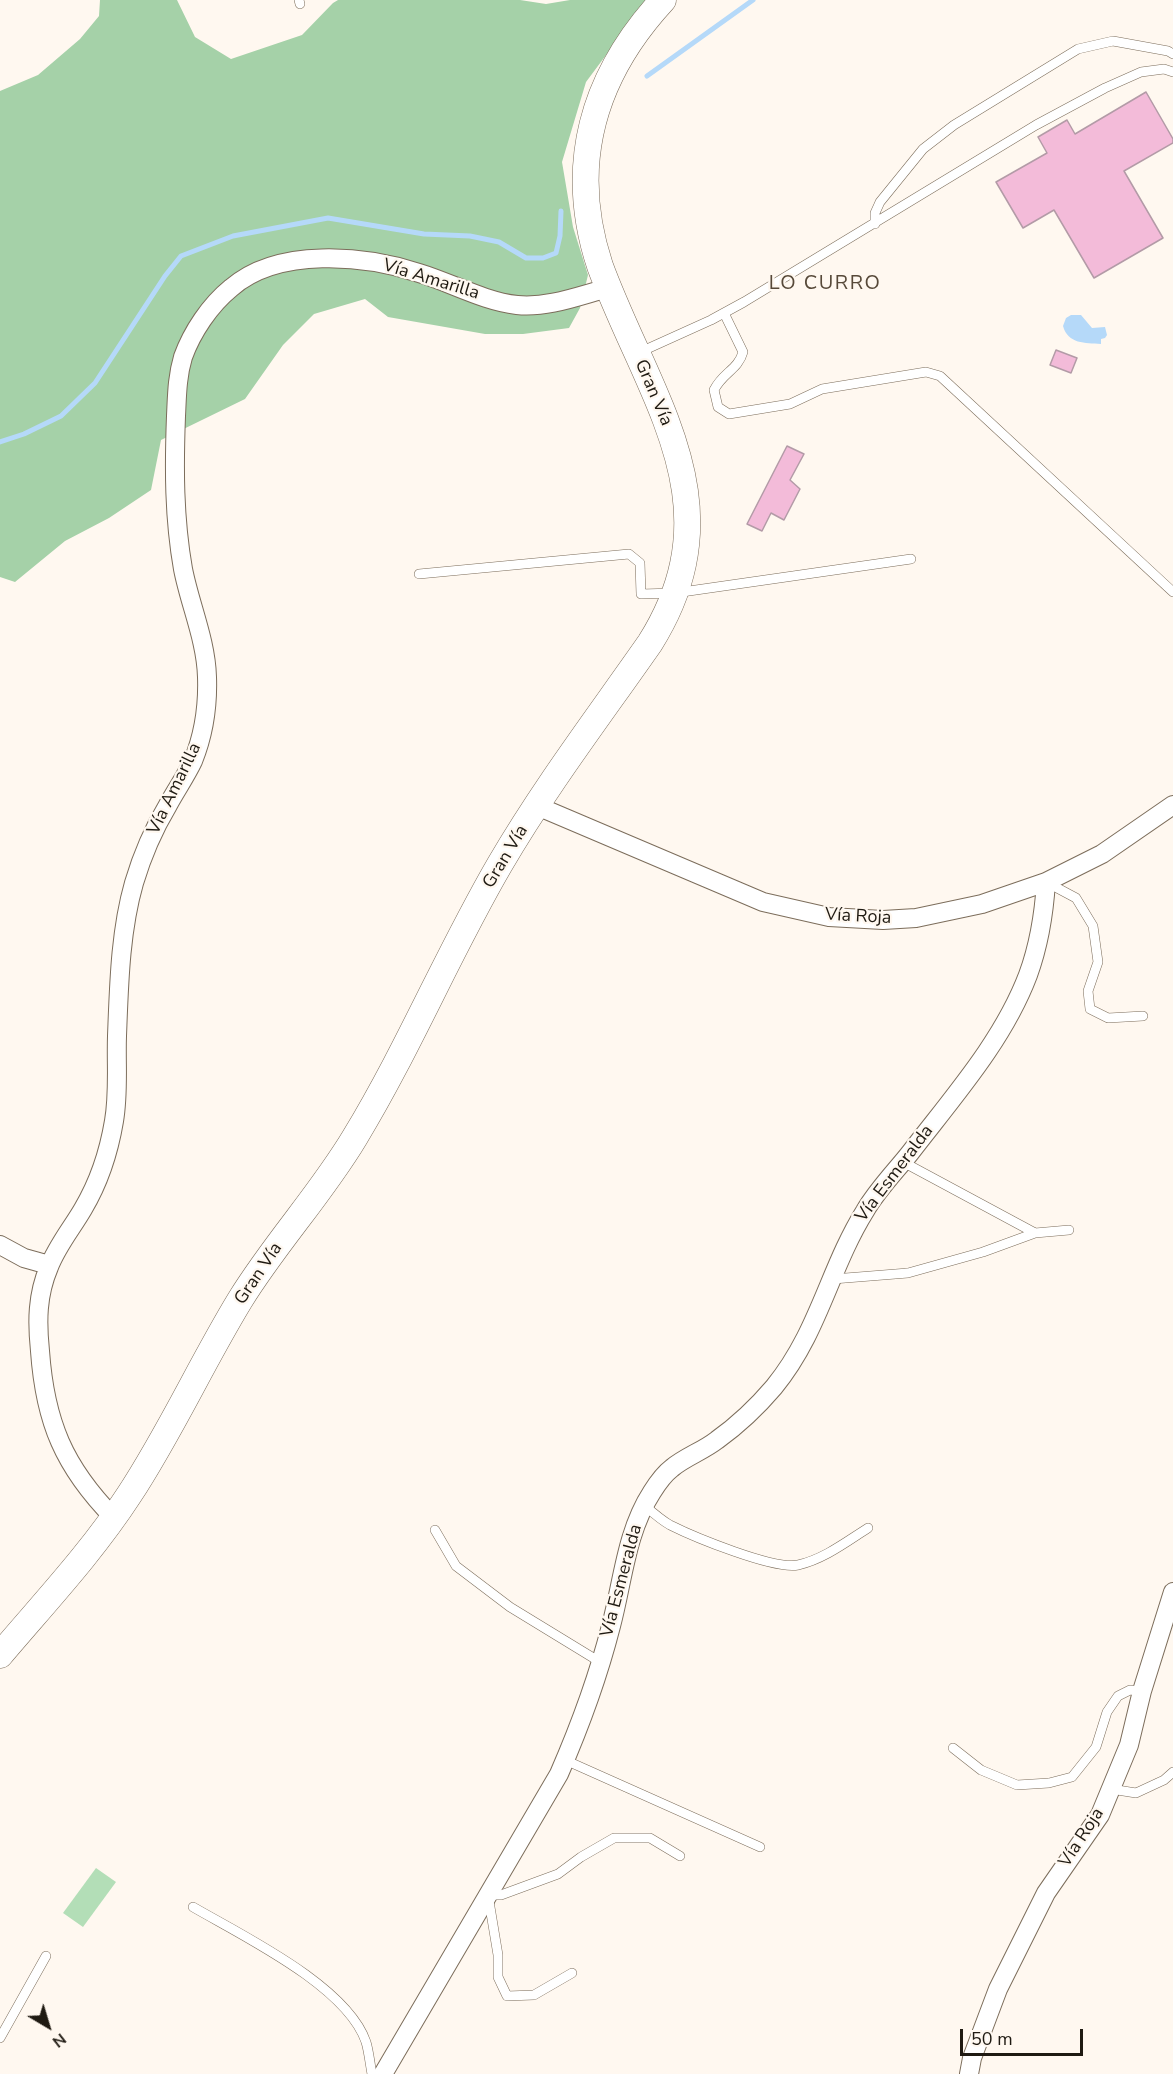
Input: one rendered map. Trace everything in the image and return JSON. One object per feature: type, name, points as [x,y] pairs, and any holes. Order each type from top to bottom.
[{"type":"main road","name":"Gran Vía","points":[[0,1655],[114,1518],[131,1493],[241,1299],[321,1188],[358,1132],[404,1050],[462,932],[501,862],[650,643],[675,593],[686,550],[688,506],[685,484],[673,441],[608,288],[592,242],[585,175],[591,129],[605,85],[632,37],[663,0]]},
{"type":"street","name":"Vía Amarilla","points":[[114,1518],[91,1493],[72,1466],[48,1410],[40,1371],[37,1316],[39,1299],[49,1265],[87,1204],[104,1163],[115,1116],[118,1091],[117,1040],[122,941],[127,912],[147,846],[167,805],[191,765],[198,747],[206,709],[207,668],[183,569],[174,480],[177,379],[184,353],[212,307],[233,285],[284,262],[354,259],[387,265],[418,272],[489,299],[520,305],[549,304],[608,288]]},
{"type":"street","name":"Vía Roja","points":[[537,806],[763,902],[829,917],[883,920],[916,918],[982,904],[1046,882],[1102,854],[1173,805]]},
{"type":"street","name":"Vía Esmeralda","points":[[383,2074],[559,1774],[600,1662],[613,1618],[631,1538],[644,1505],[672,1468],[717,1440],[750,1412],[774,1386],[805,1341],[850,1239],[866,1209],[961,1088],[992,1044],[1018,998],[1036,949],[1046,882]]},
{"type":"street","points":[[0,1245],[24,1258],[49,1265]]},
{"type":"street","name":"Vía Roja","points":[[969,2074],[972,2058],[998,1989],[1046,1893],[1100,1815],[1129,1745],[1142,1691],[1173,1592]]},
{"type":"lane","points":[[875,224],[875,213],[880,202],[923,149],[954,125],[1078,49],[1113,40],[1173,54]]},
{"type":"lane","points":[[637,354],[724,313],[1036,125],[1105,88],[1153,69],[1173,72]]},
{"type":"lane","points":[[724,313],[743,352],[740,362],[720,379],[714,390],[718,406],[729,414],[790,404],[822,389],[926,372],[940,376],[1173,592]]},
{"type":"lane","points":[[419,574],[629,554],[640,563],[641,594],[675,593],[910,559]]},
{"type":"lane","points":[[1046,882],[1076,898],[1093,926],[1098,962],[1088,991],[1090,1009],[1108,1018],[1143,1016]]},
{"type":"lane","points":[[903,1162],[1035,1233]]},
{"type":"lane","points":[[833,1279],[908,1273],[984,1252],[1035,1233],[1069,1230]]},
{"type":"lane","points":[[644,1505],[668,1524],[715,1544],[766,1562],[796,1566],[825,1555],[868,1528]]},
{"type":"lane","points":[[435,1530],[456,1566],[510,1607],[600,1662]]},
{"type":"lane","points":[[953,1748],[981,1770],[1017,1785],[1049,1783],[1072,1777],[1096,1747],[1107,1712],[1118,1696],[1130,1690],[1142,1691]]},
{"type":"lane","points":[[565,1760],[760,1847]]},
{"type":"lane","points":[[1111,1789],[1136,1792],[1164,1780],[1173,1772]]},
{"type":"lane","points":[[572,1973],[534,1995],[507,1996],[498,1977],[498,1955],[488,1895],[501,1895],[558,1874],[581,1857],[614,1838],[650,1838],[680,1856]]},
{"type":"lane","points":[[193,1907],[307,1974],[349,2012],[366,2042],[372,2074]]},
{"type":"lane","points":[[0,2038],[46,1956]]},
{"type":"green space","points":[[100,0],[177,0],[195,37],[231,59],[302,35],[338,0],[520,0],[546,4],[570,0],[647,0],[586,82],[562,162],[573,227],[588,275],[580,308],[569,328],[523,334],[485,334],[388,317],[365,299],[314,314],[283,345],[245,399],[161,440],[151,490],[109,518],[65,541],[15,582],[0,577],[0,91],[38,75],[80,39],[99,16]]},
{"type":"green space","points":[[96,1868],[116,1882],[83,1927],[63,1913]]},
{"type":"water","points":[[1071,315],[1081,315],[1092,328],[1105,327],[1107,335],[1101,339],[1101,344],[1078,341],[1069,336],[1063,326],[1066,318]]},
{"type":"building","points":[[1146,92],[1173,139],[1173,143],[1124,171],[1163,238],[1094,278],[1054,210],[1023,228],[996,182],[1047,153],[1038,137],[1067,120],[1075,134]]},
{"type":"building","points":[[1056,350],[1077,358],[1071,373],[1050,365]]},
{"type":"building","points":[[787,446],[804,454],[790,480],[800,489],[784,520],[771,513],[762,531],[747,524]]},
{"type":"waterway","points":[[647,76],[753,0]]},
{"type":"waterway","points":[[0,442],[24,434],[61,416],[95,383],[165,276],[181,256],[233,236],[328,218],[424,234],[470,236],[499,242],[526,258],[543,258],[556,253],[560,236],[561,211]]},
{"type":"district","name":"LO CURRO","points":[[825,284]]}]
